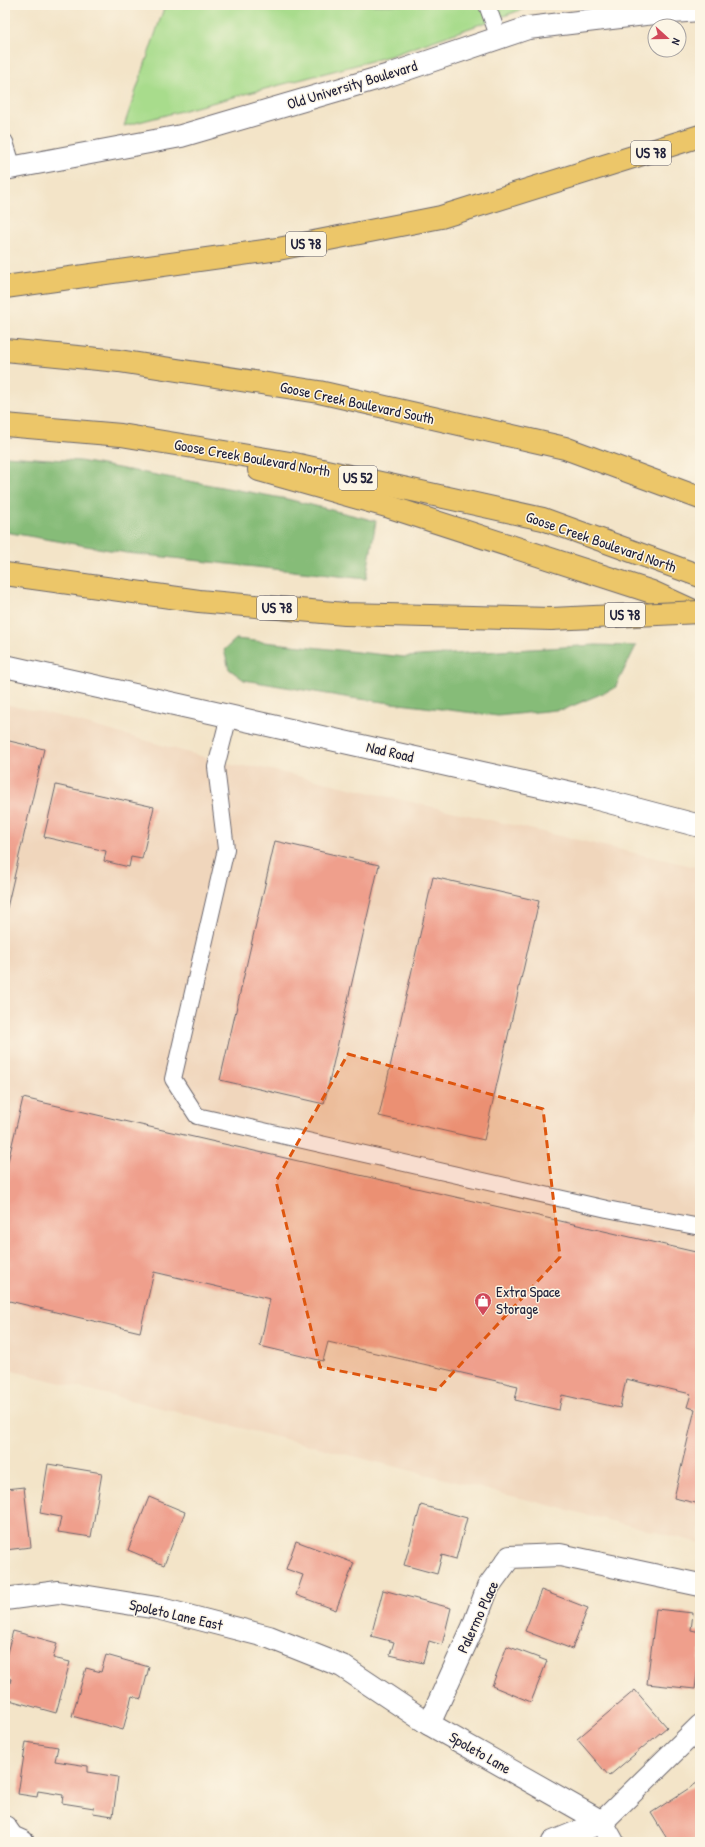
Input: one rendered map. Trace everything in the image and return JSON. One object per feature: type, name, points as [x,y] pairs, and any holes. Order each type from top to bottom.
[{"type":"highway","name":"US 78","points":[[5,287],[278,249],[441,217],[700,136]]},
{"type":"highway","name":"Goose Creek Boulevard South","points":[[5,350],[119,361],[319,392],[565,448],[700,498]]},
{"type":"highway","name":"Goose Creek Boulevard North","points":[[5,425],[121,435],[290,463],[543,519],[700,576]]},
{"type":"highway","points":[[154,441],[390,507],[652,592],[700,613]]},
{"type":"highway","name":"US 78","points":[[5,574],[199,601],[345,614],[551,619],[700,613]]},
{"type":"street","name":"Old University Boulevard","points":[[9,169],[181,136],[389,75],[528,28],[645,14],[700,10]]},
{"type":"street","name":"Nad Road","points":[[5,666],[594,798],[700,826]]},
{"type":"street","name":"Palermo Place","points":[[429,1724],[488,1587],[510,1557],[560,1555],[700,1585]]},
{"type":"street","name":"Spoleto Lane East","points":[[5,1598],[58,1592],[157,1608],[268,1637],[342,1666]]},
{"type":"street","name":"Spoleto Lane","points":[[342,1666],[429,1724],[602,1822]]},
{"type":"street","points":[[553,1842],[602,1822],[700,1726]]},
{"type":"street","points":[[602,1822],[613,1842]]},
{"type":"street","points":[[5,1827],[12,1837],[23,1842]]},
{"type":"lane","points":[[487,5],[499,38]]},
{"type":"lane","points":[[5,142],[9,169]]},
{"type":"lane","points":[[229,716],[216,767],[226,849],[173,1079],[197,1116],[607,1209],[700,1227]]},
{"type":"highlighted area","points":[[348,1054],[543,1109],[560,1257],[437,1390],[320,1367],[276,1181]]},
{"type":"shaded area","points":[[5,704],[51,714],[236,766],[258,767],[700,868],[700,1543],[5,1369]]},
{"type":"green space","points":[[165,5],[535,5],[390,56],[124,126]]},
{"type":"green space","points":[[5,456],[80,461],[287,499],[376,521],[366,579],[127,553],[5,532]]},
{"type":"green space","points":[[236,639],[404,657],[595,645],[636,646],[615,688],[565,709],[498,716],[351,698],[244,680],[229,669],[224,650]]},
{"type":"building","points":[[5,740],[44,749],[6,912],[5,912]]},
{"type":"building","points":[[56,785],[154,807],[142,859],[131,857],[129,867],[104,861],[106,851],[44,837]]},
{"type":"building","points":[[275,841],[379,865],[324,1104],[220,1080]]},
{"type":"building","points":[[433,877],[539,901],[484,1140],[379,1116]]},
{"type":"building","name":"Extra Space Storage","points":[[23,1098],[700,1253],[700,1504],[674,1498],[695,1409],[687,1407],[691,1394],[626,1379],[620,1408],[562,1395],[559,1410],[515,1400],[518,1386],[328,1342],[323,1361],[260,1346],[270,1299],[154,1272],[140,1332],[5,1300],[5,1174]]},
{"type":"building","points":[[48,1464],[102,1473],[91,1537],[58,1532],[61,1517],[40,1513]]},
{"type":"building","points":[[24,1487],[31,1547],[5,1550],[5,1489]]},
{"type":"building","points":[[149,1497],[185,1512],[164,1565],[128,1550]]},
{"type":"building","points":[[421,1505],[467,1518],[456,1559],[442,1555],[437,1574],[404,1565]]},
{"type":"building","points":[[296,1541],[354,1563],[336,1610],[296,1595],[303,1575],[286,1569]]},
{"type":"building","points":[[383,1590],[451,1608],[442,1645],[429,1641],[423,1663],[390,1655],[394,1642],[371,1636]]},
{"type":"building","points":[[541,1590],[588,1608],[572,1649],[525,1631]]},
{"type":"building","points":[[656,1609],[693,1613],[691,1630],[700,1632],[700,1652],[695,1689],[647,1684]]},
{"type":"building","points":[[13,1631],[57,1643],[53,1658],[70,1662],[56,1713],[6,1699],[11,1679],[5,1677],[5,1660]]},
{"type":"building","points":[[507,1646],[547,1661],[531,1702],[492,1686]]},
{"type":"building","points":[[106,1655],[149,1667],[141,1699],[132,1696],[123,1730],[72,1716],[86,1668],[101,1672]]},
{"type":"building","points":[[635,1690],[667,1727],[609,1776],[577,1739]]},
{"type":"building","points":[[26,1742],[58,1747],[55,1761],[88,1766],[88,1772],[118,1777],[113,1816],[93,1813],[94,1808],[62,1803],[63,1795],[38,1791],[37,1797],[18,1794]]},
{"type":"building","points":[[700,1781],[700,1837],[693,1842],[669,1842],[651,1813]]},
{"type":"place","name":"Extra Space Storage","points":[[483,1316]]}]
